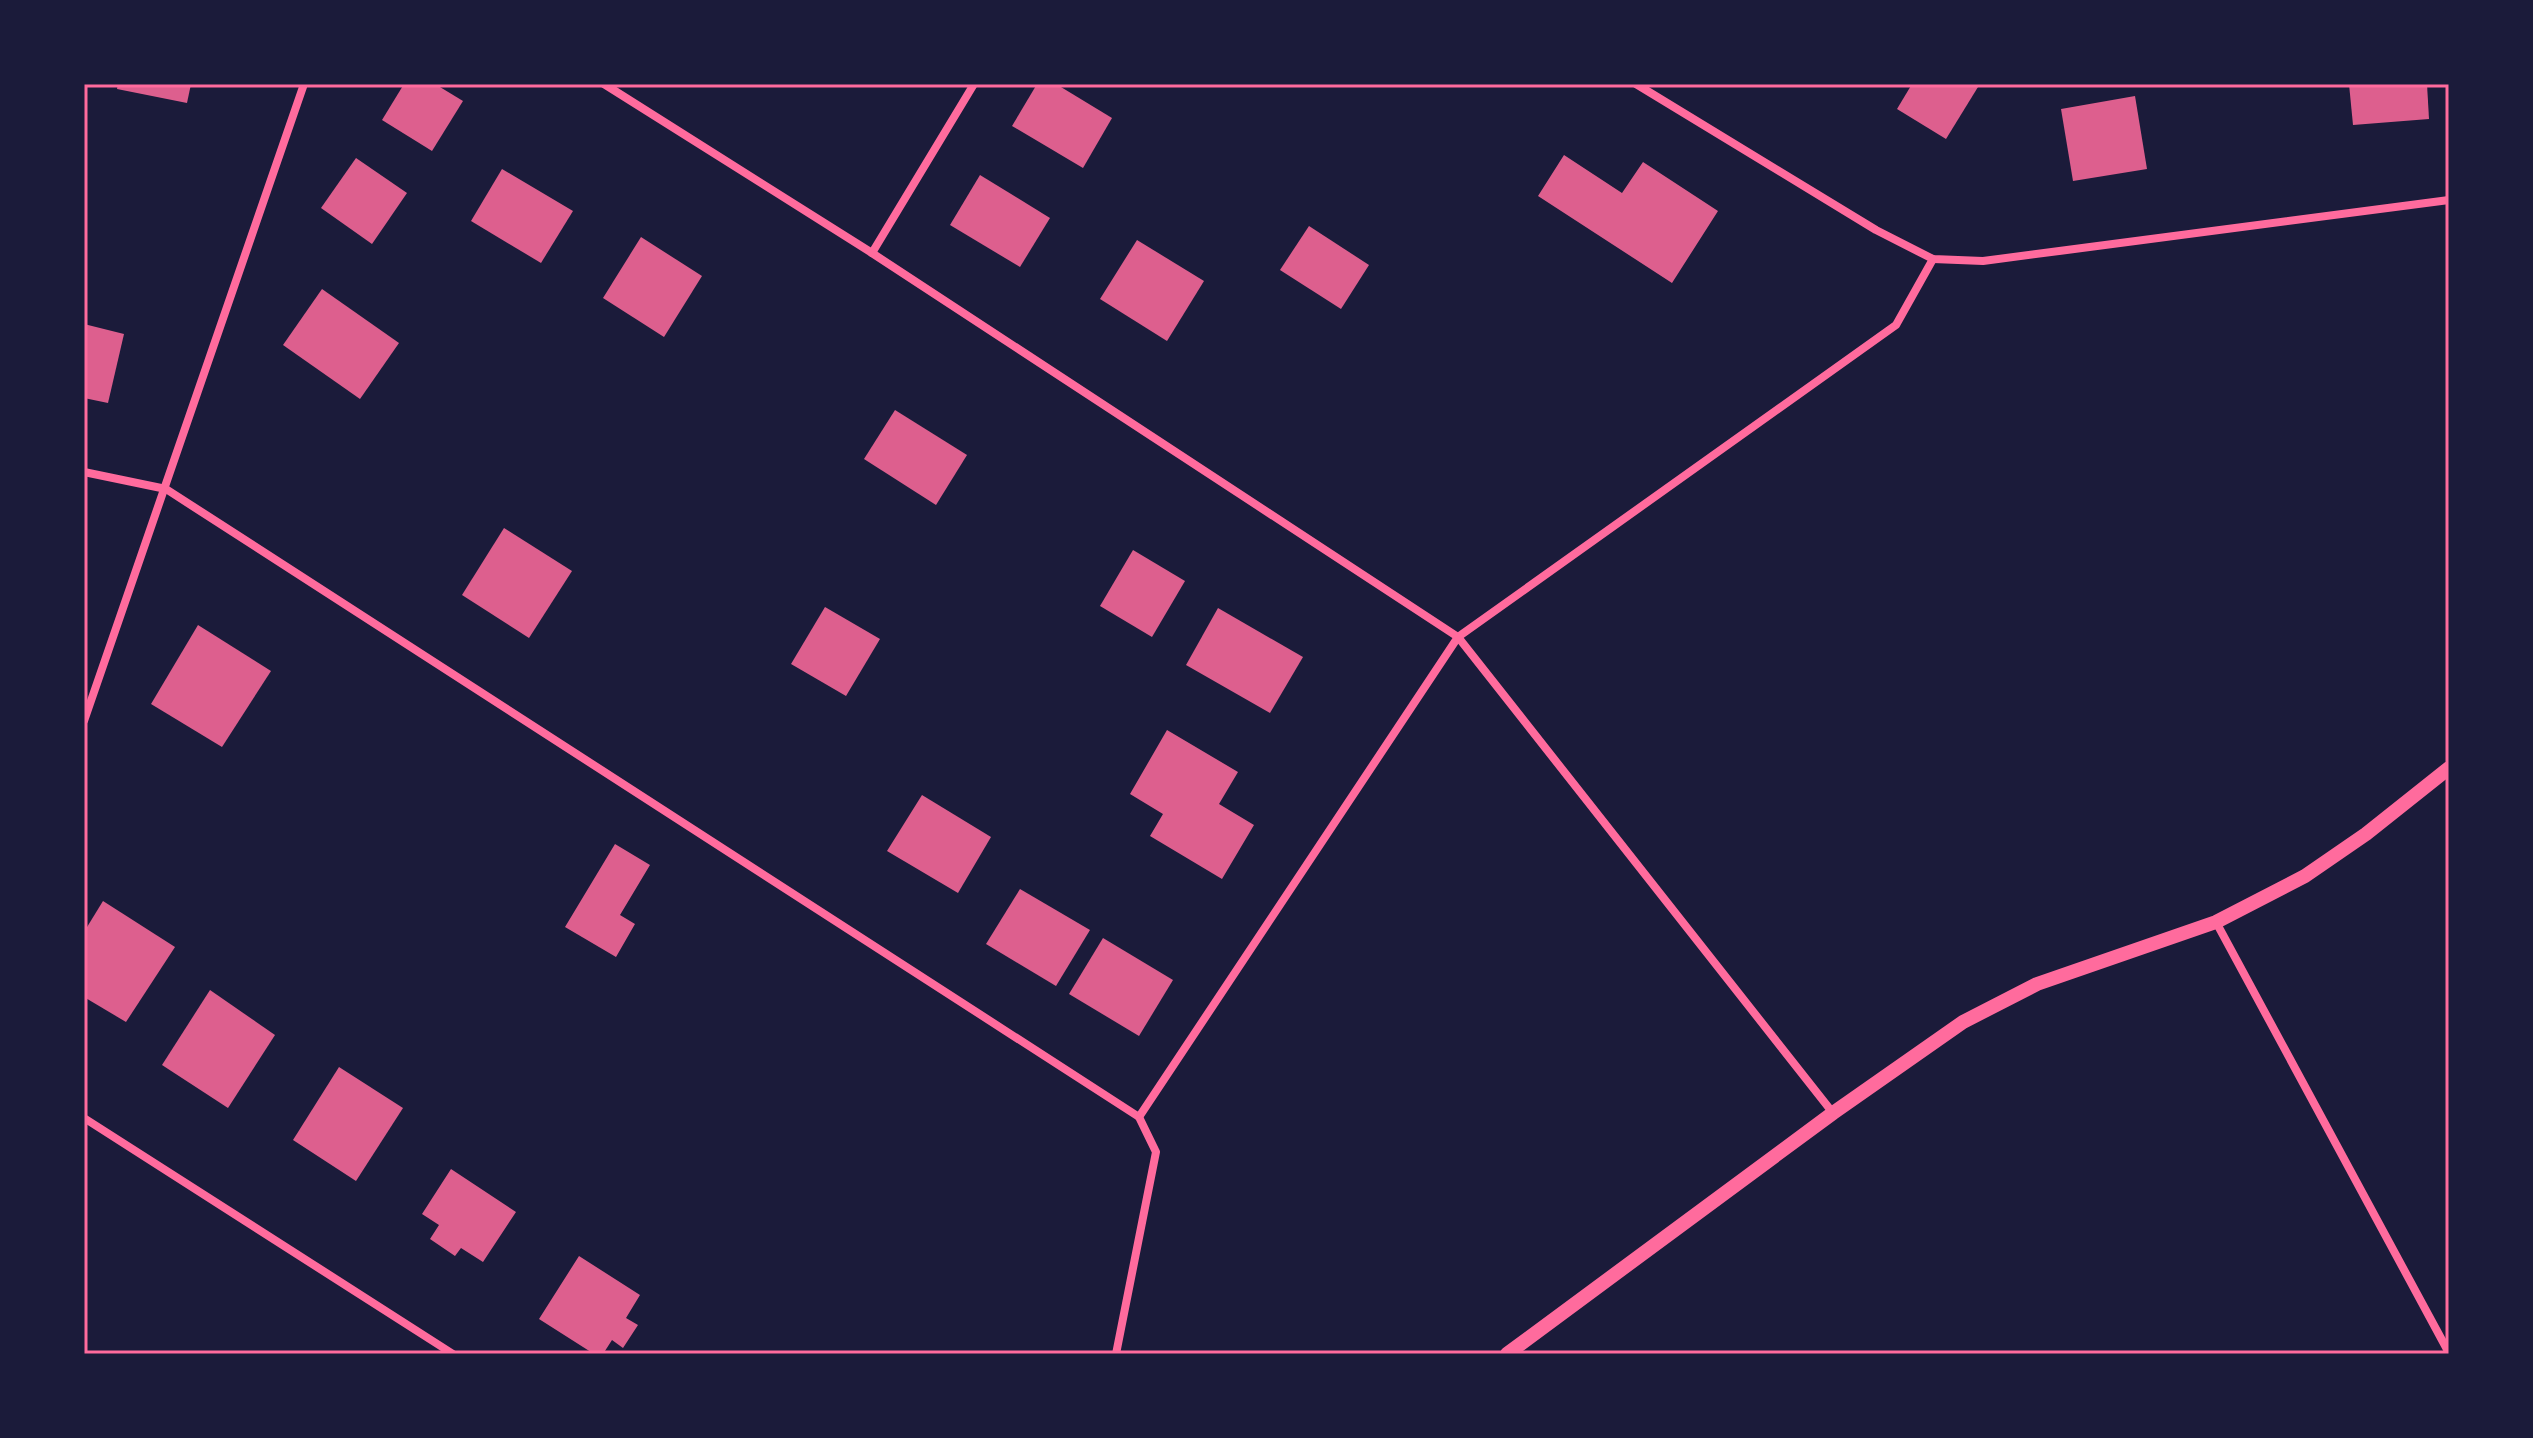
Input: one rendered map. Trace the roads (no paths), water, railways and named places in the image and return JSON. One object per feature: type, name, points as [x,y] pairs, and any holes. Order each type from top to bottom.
[{"type":"street","points":[[84,721],[304,84]]},
{"type":"street","points":[[604,84],[872,253],[1458,637],[1833,1113]]},
{"type":"street","points":[[872,253],[974,84]]},
{"type":"street","points":[[1636,84],[1876,230],[1933,259],[1983,261],[2449,200]]},
{"type":"street","points":[[1139,1117],[1458,637],[1896,325],[1933,259]]},
{"type":"street","points":[[84,472],[166,489],[1139,1117],[1156,1152],[1116,1354]]},
{"type":"street","points":[[1507,1354],[1833,1113],[1963,1022],[2037,984],[2216,922],[2305,876],[2366,834],[2449,768]]},
{"type":"street","points":[[2216,922],[2449,1353]]},
{"type":"street","points":[[84,1118],[453,1354]]}]
